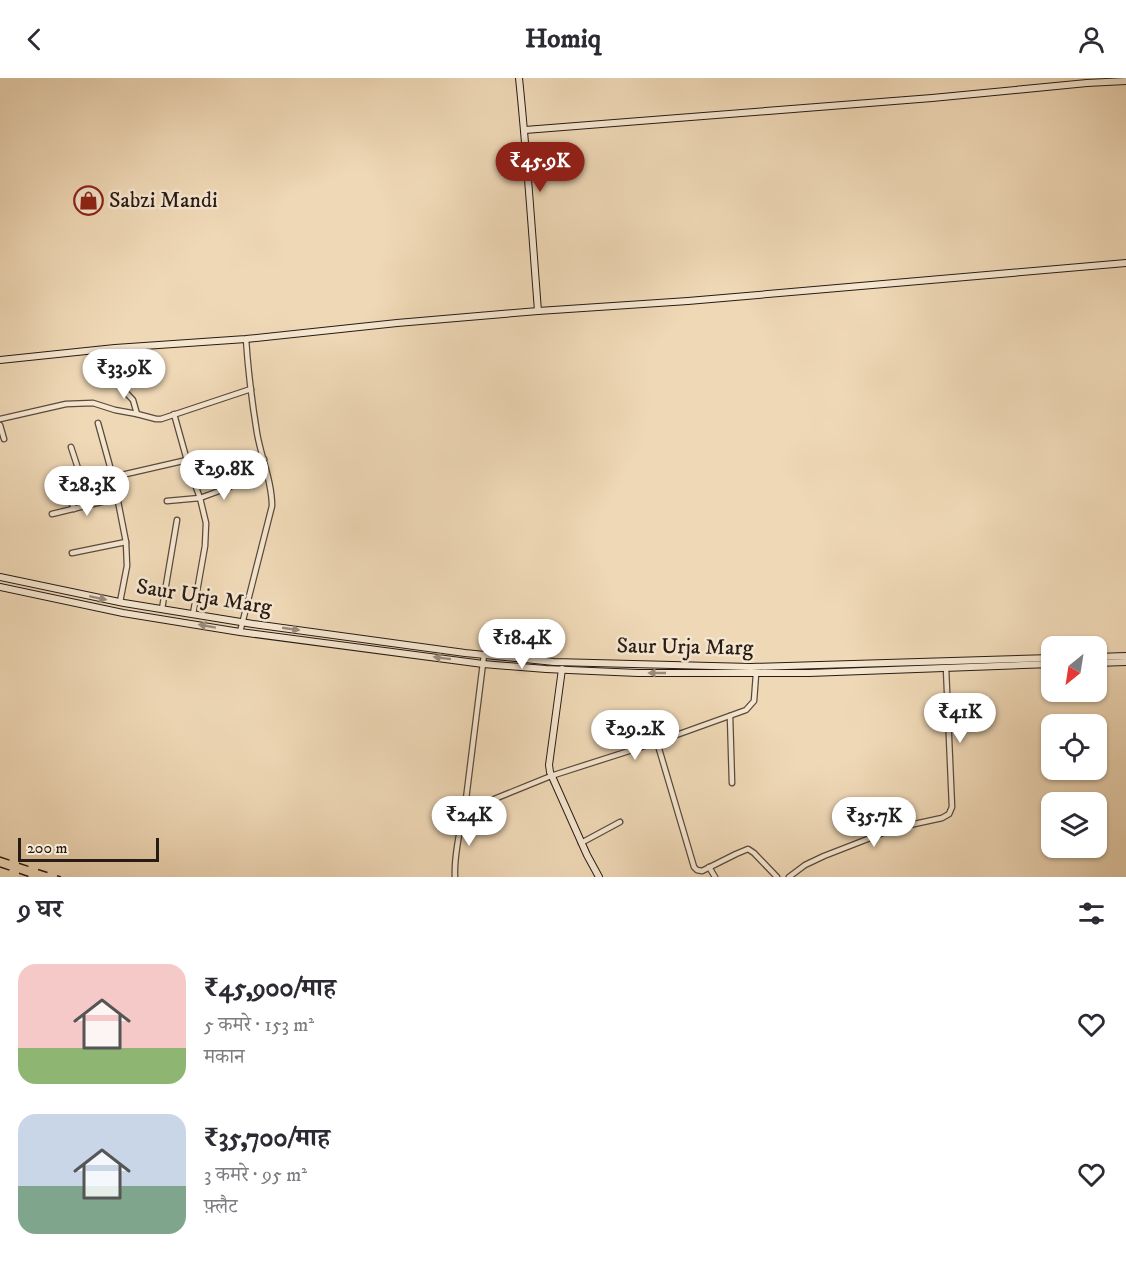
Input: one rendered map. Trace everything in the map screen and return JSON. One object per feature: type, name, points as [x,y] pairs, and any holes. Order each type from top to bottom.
[{"type":"street","points":[[519,78],[538,311]]},
{"type":"street","points":[[525,130],[1126,81]]},
{"type":"street","points":[[0,360],[105,349],[246,339],[396,323],[688,301],[1126,263]]},
{"type":"street","points":[[240,632],[272,506],[271,492],[257,434],[246,339]]},
{"type":"street","points":[[105,349],[111,375],[133,400],[138,414]]},
{"type":"street","points":[[0,419],[66,404],[93,402],[115,410],[156,419],[251,389]]},
{"type":"street","points":[[174,414],[200,498],[206,530],[193,614]]},
{"type":"street","points":[[98,423],[118,498],[126,542],[127,566],[120,602]]},
{"type":"street","points":[[0,425],[4,439]]},
{"type":"street","points":[[71,447],[90,505]]},
{"type":"street","points":[[167,501],[200,498],[230,487],[246,471],[264,459]]},
{"type":"street","points":[[113,477],[187,460]]},
{"type":"street","points":[[64,480],[74,508]]},
{"type":"street","points":[[52,514],[118,498]]},
{"type":"street","points":[[162,609],[177,520]]},
{"type":"street","points":[[72,553],[126,542]]},
{"type":"street","name":"Saur Urja Marg","points":[[0,577],[120,602],[242,622],[484,654],[563,662],[757,667],[1041,658]]},
{"type":"street","name":"Saur Urja Marg","points":[[0,587],[123,613],[240,632],[483,664],[561,670],[638,674],[756,674],[1041,664]]},
{"type":"street","points":[[59,600],[61,590]]},
{"type":"street","points":[[455,877],[484,654]]},
{"type":"street","points":[[1107,657],[1126,656]]},
{"type":"street","points":[[563,662],[549,765],[550,776],[599,877]]},
{"type":"street","points":[[1107,663],[1126,662]]},
{"type":"street","points":[[789,877],[805,865],[845,848],[896,828],[942,818],[949,814],[952,807],[946,668]]},
{"type":"street","points":[[464,815],[472,808],[550,776],[657,742],[746,710],[754,701],[756,674]]},
{"type":"street","points":[[729,716],[732,783]]},
{"type":"street","points":[[657,742],[694,867],[699,871],[748,849],[777,877]]},
{"type":"street","points":[[581,843],[620,822]]},
{"type":"street","points":[[710,867],[715,877]]},
{"type":"railway","points":[[0,857],[61,877]]},
{"type":"railway","points":[[0,867],[30,877]]},
{"type":"place","name":"Sabzi Mandi","points":[[88,200]]}]
